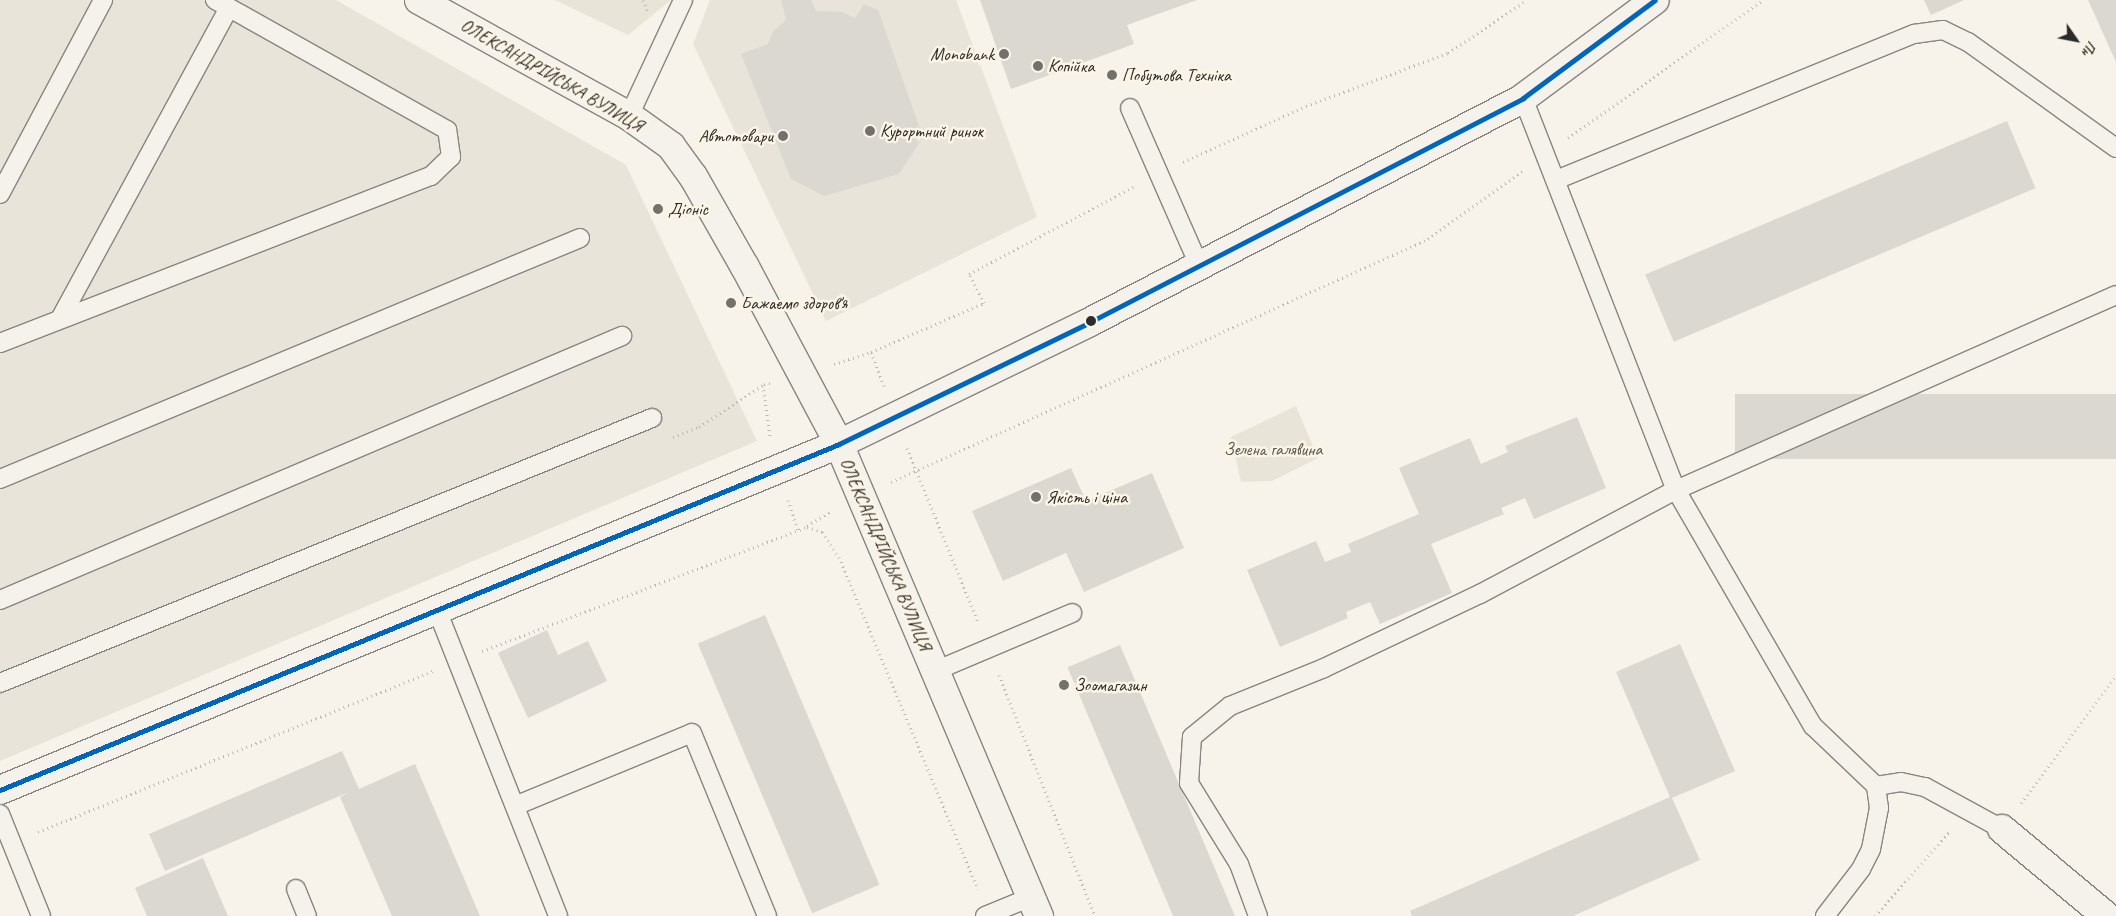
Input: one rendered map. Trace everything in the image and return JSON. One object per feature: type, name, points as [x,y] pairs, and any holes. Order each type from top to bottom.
[{"type":"street","name":"ОЛЕКСАНДРІЙСЬКА ВУЛИЦЯ","points":[[419,0],[629,116],[671,146],[693,176],[839,444],[1035,907]]},
{"type":"street","points":[[0,790],[839,444],[1199,265],[1523,98],[1655,0]]},
{"type":"street","points":[[2002,828],[2106,916]]},
{"type":"lane","points":[[0,194],[103,0]]},
{"type":"lane","points":[[629,116],[683,0]]},
{"type":"lane","points":[[0,344],[60,319],[431,176],[451,157],[447,130],[222,4],[60,319]]},
{"type":"lane","points":[[1556,180],[1914,34],[1943,30],[1968,42],[2116,148]]},
{"type":"lane","points":[[1523,98],[1676,490],[1813,726],[1876,786],[1879,808],[1871,849],[1825,916]]},
{"type":"lane","points":[[1130,108],[1199,265]]},
{"type":"lane","points":[[0,479],[580,238]]},
{"type":"lane","points":[[1258,916],[1239,864],[1189,783],[1192,737],[1230,706],[1324,668],[1480,594],[1676,490],[2116,295]]},
{"type":"lane","points":[[0,600],[622,336]]},
{"type":"lane","points":[[0,683],[652,418]]},
{"type":"lane","points":[[437,610],[558,916]]},
{"type":"lane","points":[[935,671],[1072,613]]},
{"type":"lane","points":[[515,806],[692,733],[767,916]]},
{"type":"lane","points":[[1876,786],[1901,782],[1925,787],[1969,808],[2002,828]]},
{"type":"lane","points":[[0,814],[41,916]]},
{"type":"lane","points":[[296,889],[307,916]]},
{"type":"lane","points":[[987,915],[1035,907]]},
{"type":"path","points":[[11,842],[457,661],[807,527],[860,493],[916,473],[1428,239],[1763,0]]},
{"type":"path","points":[[916,473],[989,649],[1095,916]]},
{"type":"path","points":[[807,527],[822,532],[839,557],[987,915]]},
{"type":"path","points":[[2002,828],[2116,675]]},
{"type":"path","points":[[1875,916],[1969,808]]},
{"type":"shaded area","points":[[0,0],[336,0],[626,165],[757,441],[0,761]]},
{"type":"shaded area","name":"Курортний ринок","points":[[710,0],[956,0],[1037,217],[826,321],[693,44]]},
{"type":"green space","points":[[555,0],[671,0],[628,35]]},
{"type":"green space","name":"Зелена галявина","points":[[1296,406],[1318,458],[1272,481],[1241,482],[1231,437]]},
{"type":"building","points":[[781,0],[811,0],[816,11],[842,12],[855,18],[864,4],[878,10],[923,137],[899,174],[824,196],[791,179],[741,54],[768,44],[773,32],[786,20]]},
{"type":"building","name":"Копійка","points":[[980,0],[1197,0],[1127,25],[1134,44],[1011,89]]},
{"type":"building","points":[[1924,0],[1964,0],[1931,15]]},
{"type":"building","points":[[2088,0],[2116,0],[2116,62]]},
{"type":"building","points":[[2007,121],[2036,188],[1674,342],[1645,275]]},
{"type":"building","points":[[1735,394],[2116,394],[2116,459],[1735,459]]},
{"type":"building","points":[[1577,417],[1606,488],[1534,519],[1525,498],[1501,508],[1504,514],[1431,544],[1452,593],[1380,624],[1370,602],[1346,612],[1348,618],[1280,647],[1247,570],[1316,541],[1325,562],[1351,552],[1348,544],[1419,514],[1399,468],[1470,438],[1481,464],[1508,452],[1505,446]]},
{"type":"building","points":[[1071,468],[1086,501],[1152,473],[1184,548],[1084,592],[1066,553],[1003,581],[972,511]]},
{"type":"building","points":[[765,615],[879,885],[812,913],[698,644]]},
{"type":"building","points":[[547,630],[558,655],[588,641],[607,681],[528,718],[498,653]]},
{"type":"building","points":[[1680,644],[1735,771],[1672,798],[1700,860],[1573,916],[1412,916],[1410,911],[1670,797],[1616,672]]},
{"type":"building","points":[[1120,645],[1235,916],[1173,916],[1068,667]]},
{"type":"building","points":[[342,751],[359,789],[415,764],[480,916],[392,916],[340,797],[349,792],[165,871],[149,834]]},
{"type":"building","points":[[203,858],[228,916],[147,916],[135,888]]},
{"type":"transit line","points":[[0,790],[839,444],[1088,323],[1523,98],[1655,0]]},
{"type":"place","name":"Monobank","points":[[1004,54]]},
{"type":"place","name":"Копійка","points":[[1038,66]]},
{"type":"place","name":"Побутова Техніка","points":[[1112,75]]},
{"type":"place","name":"Курортний ринок","points":[[870,131]]},
{"type":"place","name":"Автотовари","points":[[783,136]]},
{"type":"place","name":"Діоніс","points":[[658,209]]},
{"type":"place","name":"Бажаемо здоров'я","points":[[731,303]]},
{"type":"place","name":"Якість і ціна","points":[[1036,497]]},
{"type":"place","name":"Зоомагазин","points":[[1064,685]]}]
